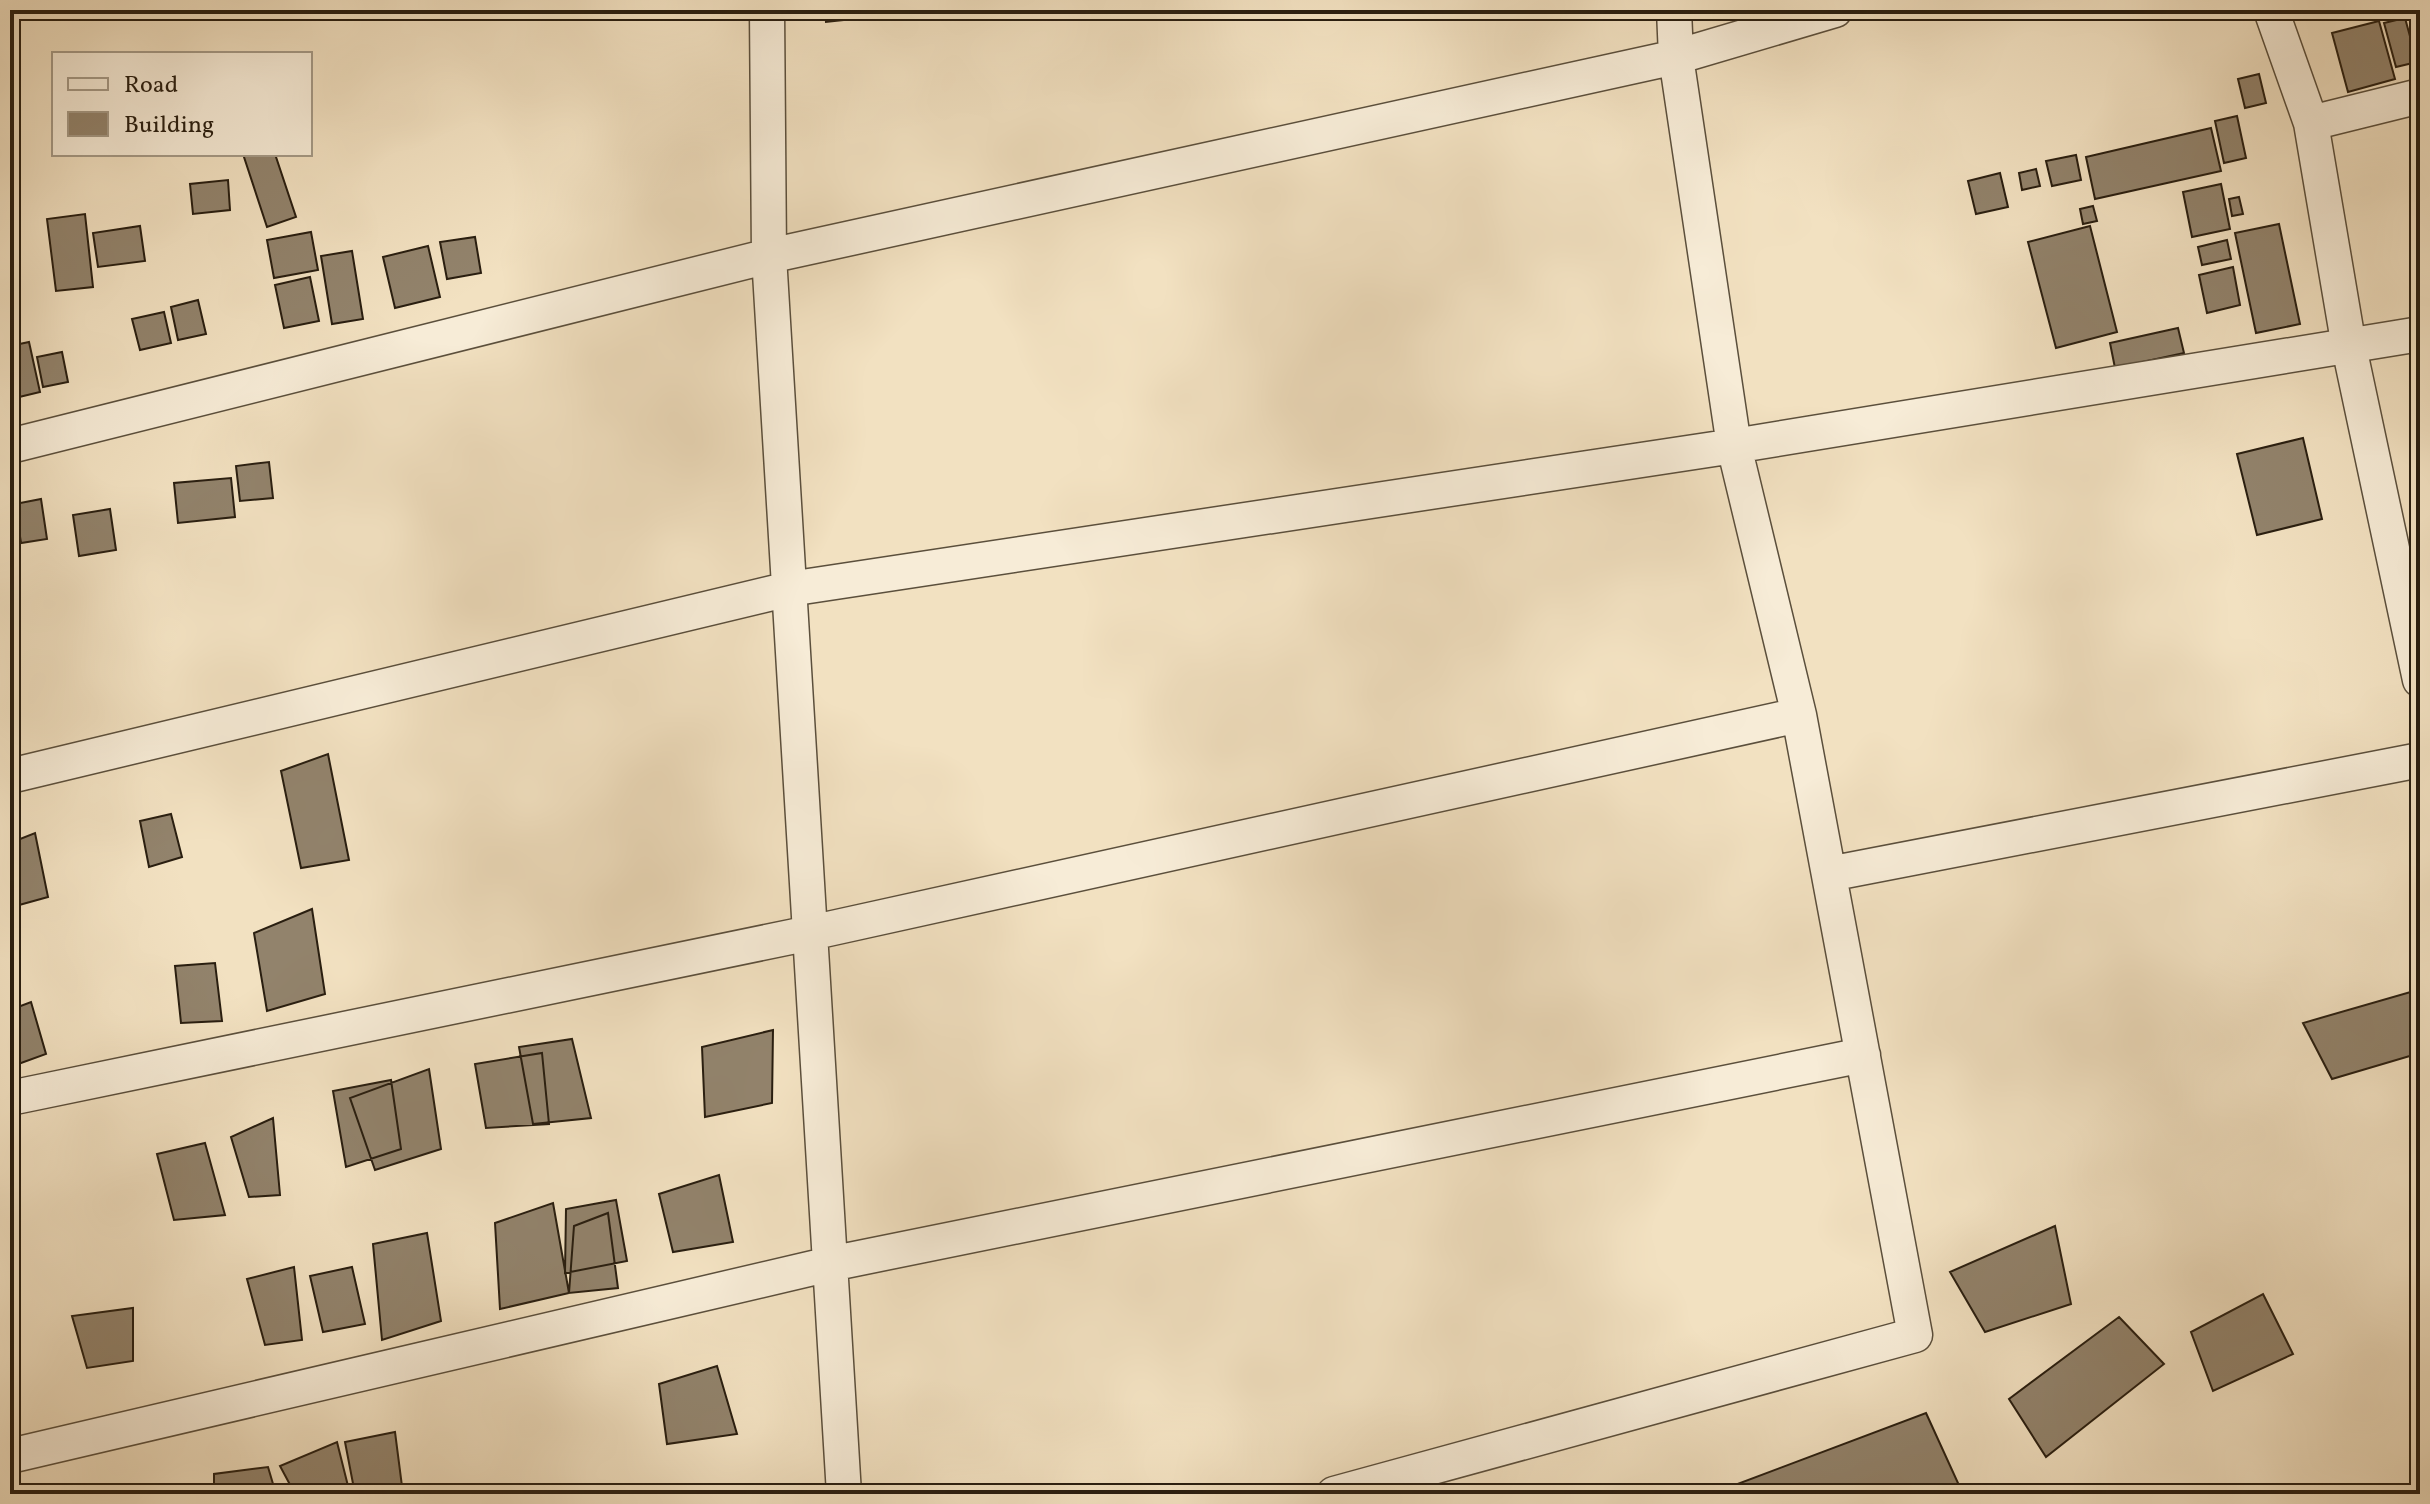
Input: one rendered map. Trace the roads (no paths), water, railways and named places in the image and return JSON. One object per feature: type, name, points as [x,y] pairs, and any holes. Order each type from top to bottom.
[{"type":"street","points":[[767,10],[769,256],[844,1494]]},
{"type":"street","points":[[1334,1494],[1915,1335],[1799,715],[1734,446],[1676,57],[1674,10]]},
{"type":"street","points":[[10,446],[769,256],[1676,57],[1835,10]]},
{"type":"street","points":[[2271,10],[2311,123],[2349,347],[2420,680]]},
{"type":"street","points":[[2311,123],[2420,96]]},
{"type":"street","points":[[10,776],[789,589],[1734,446],[2420,334]]},
{"type":"street","points":[[10,1098],[810,933],[1799,715]]},
{"type":"street","points":[[1829,874],[2420,760]]},
{"type":"street","points":[[10,1456],[830,1264],[1863,1055]]}]
